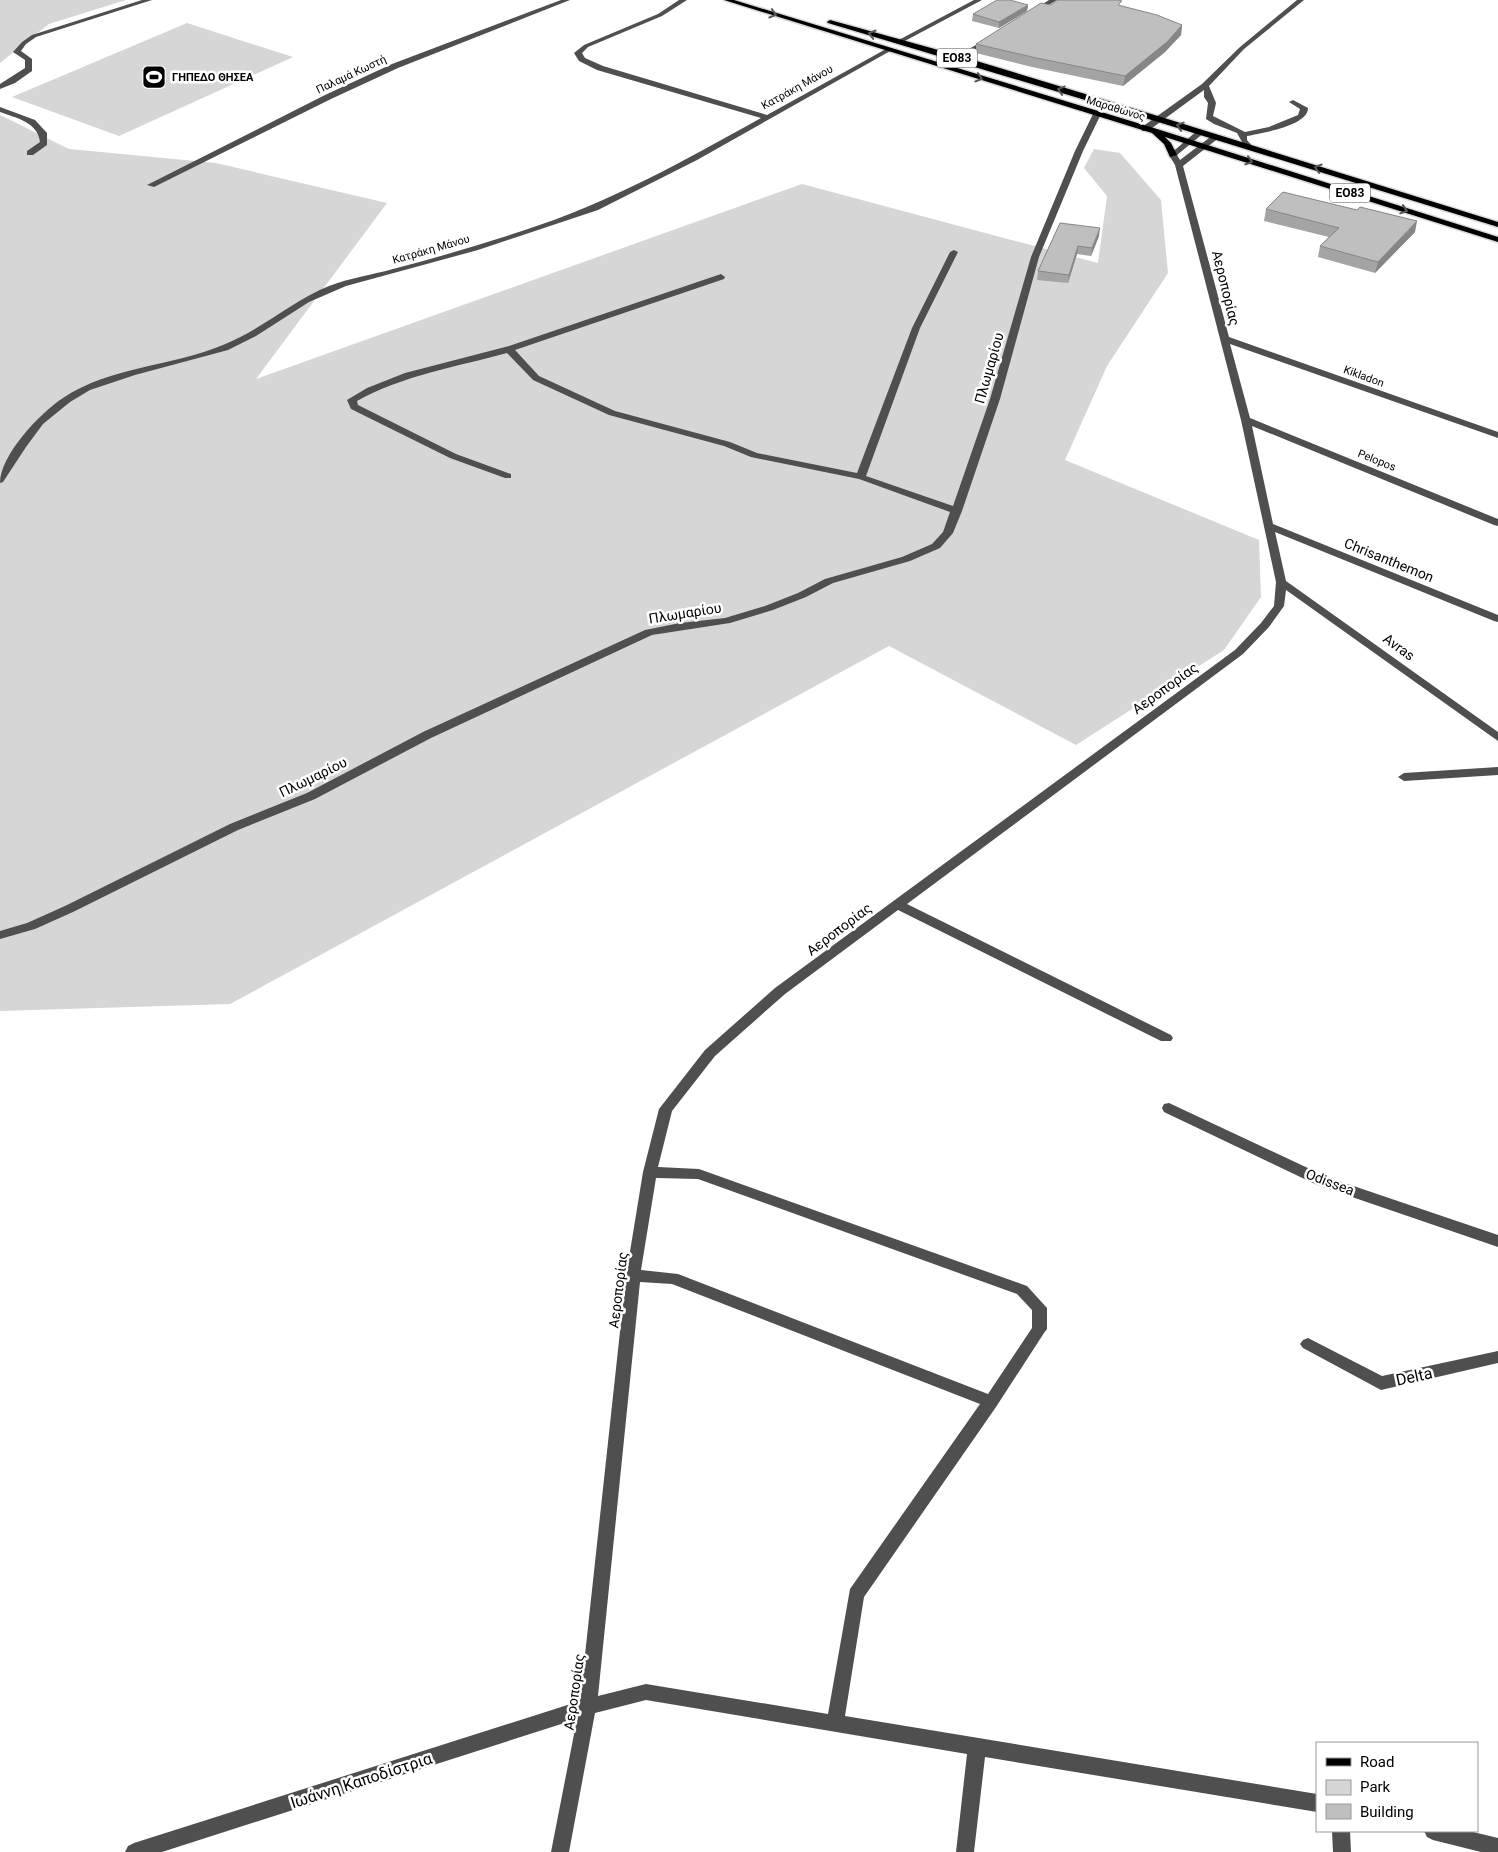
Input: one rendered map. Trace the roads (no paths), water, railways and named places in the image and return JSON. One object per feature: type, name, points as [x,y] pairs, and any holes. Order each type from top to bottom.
[{"type":"main road","name":"Μαραθώνος","points":[[727,0],[1154,131],[1498,240]]},
{"type":"main road","name":"Μαραθώνος","points":[[820,19],[957,58],[1201,132],[1498,225]]},
{"type":"main road","points":[[1154,131],[1167,143],[1176,160]]},
{"type":"street","points":[[0,87],[12,82],[29,69],[28,59],[18,52],[24,43],[34,36],[149,0]]},
{"type":"street","name":"Παλαμά Κωστή","points":[[151,185],[328,97],[395,66],[566,0]]},
{"type":"street","points":[[684,0],[660,15],[586,46],[578,53],[582,60],[600,68],[767,117]]},
{"type":"street","points":[[899,42],[979,0]]},
{"type":"street","points":[[1024,19],[1054,0]]},
{"type":"street","points":[[1145,129],[1205,86],[1242,48],[1301,0]]},
{"type":"street","points":[[957,58],[1000,34]]},
{"type":"street","name":"Κατράκη Μάνου","points":[[0,480],[26,438],[48,414],[91,385],[120,375],[223,349],[239,342],[320,292],[337,286],[492,243],[551,225],[596,207],[651,181],[888,50]]},
{"type":"street","points":[[1205,86],[1212,103],[1209,117],[1216,122],[1239,131],[1249,147]]},
{"type":"street","points":[[1243,135],[1270,129],[1302,117],[1304,108],[1293,102]]},
{"type":"street","points":[[0,108],[32,122],[43,133],[44,143],[30,153]]},
{"type":"street","name":"Πλωμαρίου","points":[[0,935],[31,926],[69,909],[234,827],[311,796],[427,735],[649,632],[680,626],[726,621],[802,595],[829,581],[906,559],[936,546],[948,533],[957,511],[995,399],[1035,257],[1079,151],[1097,114]]},
{"type":"street","points":[[1176,160],[1188,142],[1201,132]]},
{"type":"street","points":[[1176,160],[1216,137]]},
{"type":"street","name":"Αεροπορίας","points":[[560,1852],[588,1707],[633,1276],[650,1172],[666,1109],[710,1053],[780,991],[1239,652],[1265,625],[1279,606],[1281,582],[1246,420],[1176,160]]},
{"type":"street","points":[[861,477],[916,328],[954,252]]},
{"type":"street","points":[[508,476],[453,456],[354,407],[352,400],[368,389],[398,379],[509,349],[721,277]]},
{"type":"street","name":"Kikladon","points":[[1223,338],[1498,435]]},
{"type":"street","points":[[509,349],[536,378],[612,413],[728,444],[754,455],[861,477],[957,511]]},
{"type":"street","name":"Pelopos","points":[[1246,420],[1498,523]]},
{"type":"street","name":"Chrisanthemon","points":[[1270,526],[1498,620]]},
{"type":"street","name":"Avras","points":[[1281,582],[1498,737]]},
{"type":"street","points":[[1404,777],[1498,771]]},
{"type":"street","points":[[897,904],[1166,1038]]},
{"type":"street","name":"Odissea","points":[[1169,1108],[1322,1181],[1498,1242]]},
{"type":"street","points":[[650,1172],[699,1174],[1022,1290],[1040,1308],[1039,1329],[991,1402],[856,1594],[836,1723]]},
{"type":"street","points":[[633,1276],[673,1278],[961,1388],[991,1402]]},
{"type":"street","name":"Delta","points":[[1308,1344],[1381,1383],[1498,1357]]},
{"type":"street","name":"Ιωάννη Καποδίστρια","points":[[134,1852],[588,1707],[646,1692],[1316,1803]]},
{"type":"street","points":[[965,1852],[977,1747]]},
{"type":"street","points":[[1341,1832],[1342,1852]]},
{"type":"street","points":[[1437,1832],[1498,1848]]},
{"type":"place","name":"ΓΗΠΕΔΟ ΘΗΣΕΑ","points":[[154,77]]}]
